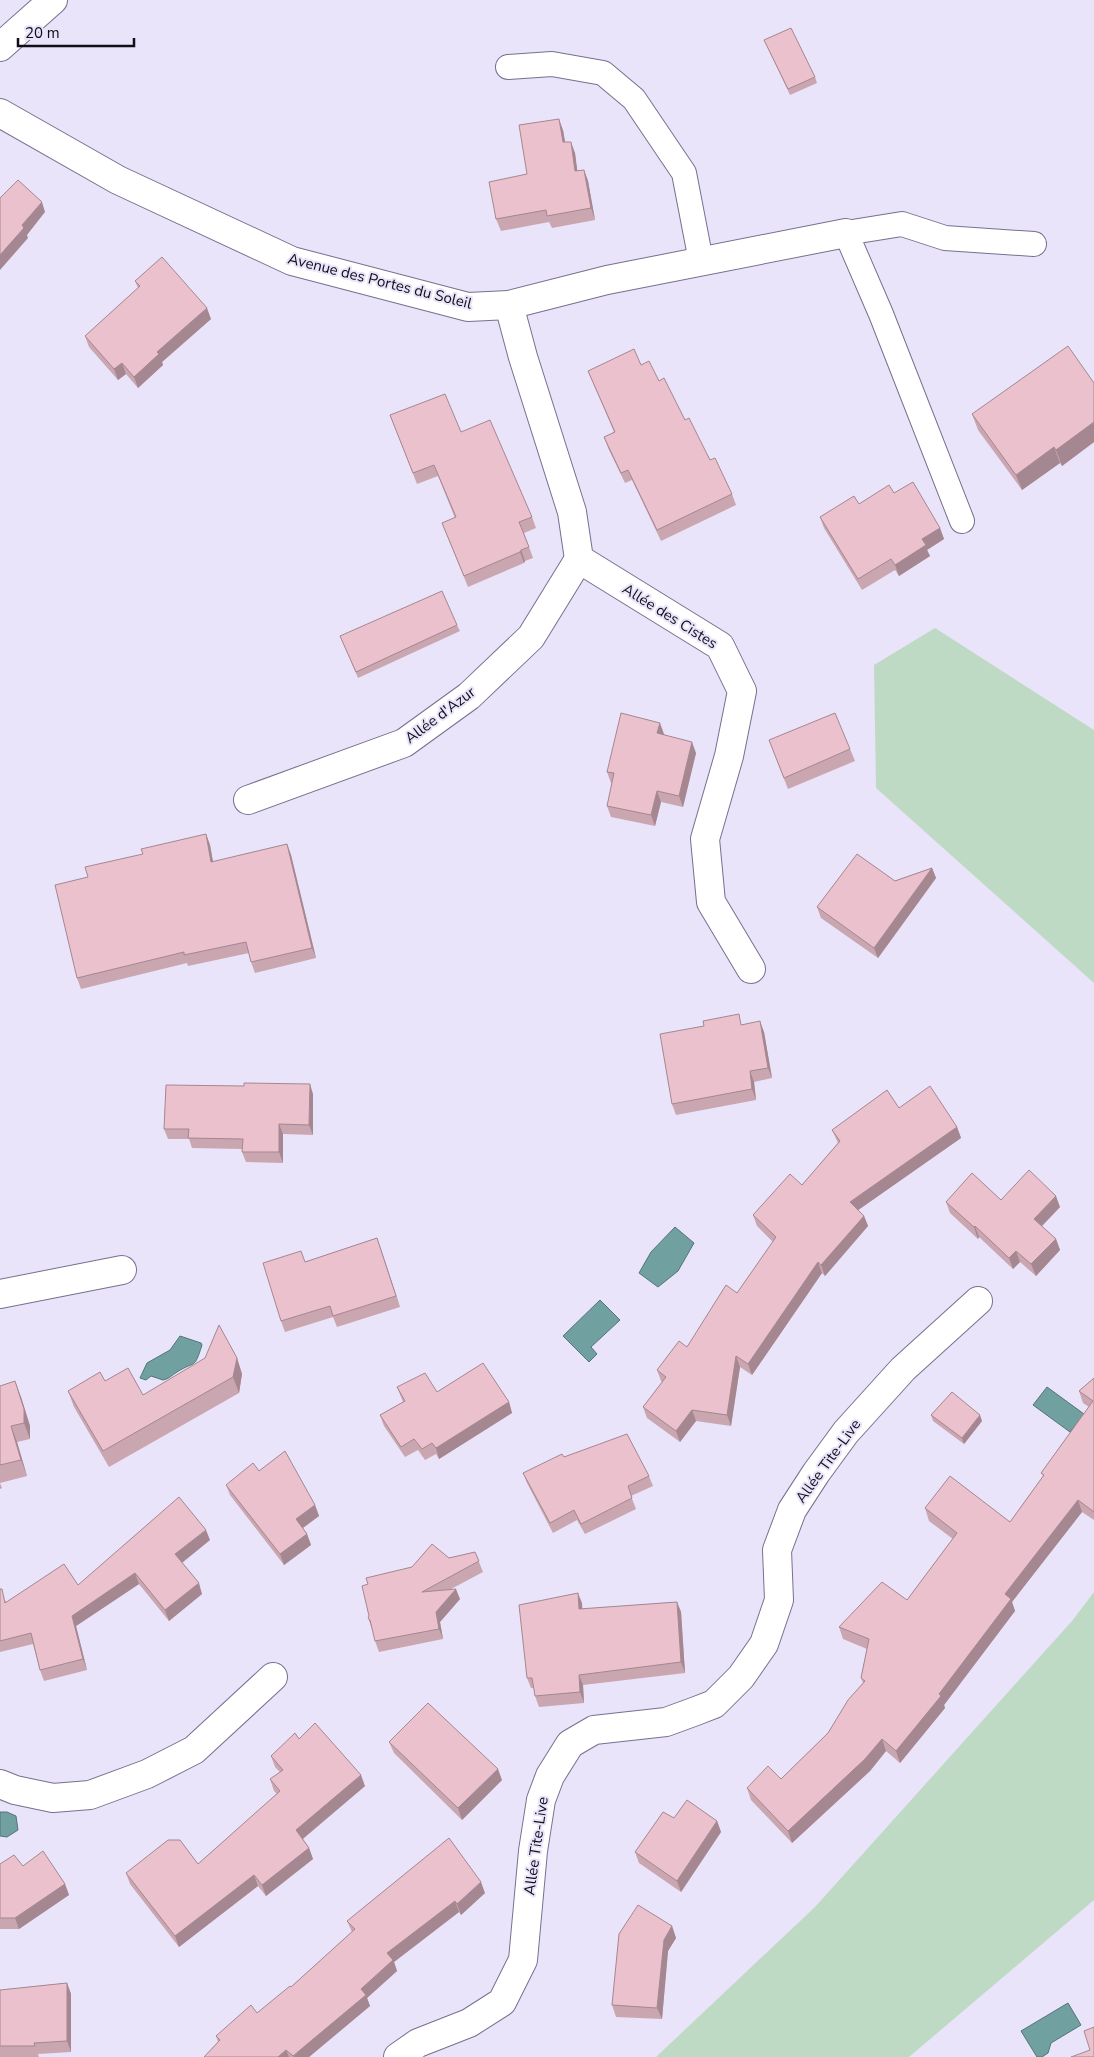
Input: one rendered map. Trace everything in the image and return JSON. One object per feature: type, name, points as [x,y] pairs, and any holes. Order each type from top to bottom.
[{"type":"street","points":[[0,47],[53,0]]},
{"type":"street","name":"Avenue des Portes du Soleil","points":[[0,113],[118,180],[292,261],[468,307],[508,305],[607,280],[846,233]]},
{"type":"street","points":[[508,305],[572,512],[579,559]]},
{"type":"street","name":"Allée d'Azur","points":[[248,800],[404,743],[469,696],[531,637],[579,559]]},
{"type":"street","name":"Allée des Cistes","points":[[579,559],[720,646],[742,691],[728,756],[705,839],[711,902],[751,969]]},
{"type":"street","points":[[0,1294],[122,1270]]},
{"type":"street","name":"Allée Tite-Live","points":[[398,2057],[418,2043],[470,2023],[502,2002],[523,1960],[533,1851],[541,1800],[550,1776],[570,1744],[594,1730],[630,1724],[666,1722],[714,1704],[742,1677],[764,1644],[779,1600],[777,1550],[792,1510],[846,1432],[903,1369],[978,1301]]},
{"type":"street","points":[[0,1784],[15,1790],[53,1798],[90,1795],[147,1774],[194,1750],[273,1677]]},
{"type":"lane","points":[[508,67],[552,64],[603,73],[634,98],[684,173],[701,261]]},
{"type":"lane","points":[[962,520],[881,314],[846,233],[902,224],[945,238],[1034,244]]},
{"type":"shaded area","points":[[935,628],[1094,730],[1094,983],[876,788],[874,665]]},
{"type":"shaded area","points":[[675,1227],[694,1243],[678,1271],[658,1287],[639,1273],[651,1252]]},
{"type":"shaded area","points":[[600,1300],[620,1320],[591,1347],[597,1354],[589,1362],[563,1336]]},
{"type":"shaded area","points":[[180,1336],[201,1343],[196,1361],[163,1380],[151,1376],[146,1380],[140,1378],[147,1363],[170,1350]]},
{"type":"shaded area","points":[[1047,1387],[1084,1414],[1070,1432],[1033,1405]]},
{"type":"shaded area","points":[[1094,1592],[1094,1900],[909,2057],[656,2057],[815,1907],[1072,1621]]},
{"type":"shaded area","points":[[0,1812],[7,1812],[16,1816],[18,1830],[7,1837],[0,1836]]},
{"type":"shaded area","points":[[1068,2003],[1081,2025],[1051,2043],[1048,2053],[1042,2057],[1037,2057],[1021,2031]]},
{"type":"building","points":[[791,28],[815,77],[788,89],[764,40]]},
{"type":"building","points":[[559,119],[563,142],[571,142],[575,171],[584,170],[591,208],[547,216],[546,210],[496,219],[489,182],[527,174],[519,125]]},
{"type":"building","points":[[18,180],[42,202],[22,225],[24,228],[0,255],[0,198]]},
{"type":"building","points":[[162,257],[207,308],[157,352],[159,354],[134,377],[122,363],[114,369],[85,336],[140,286],[135,281]]},
{"type":"building","points":[[1068,346],[1094,383],[1094,422],[1056,450],[1054,447],[1016,475],[972,414]]},
{"type":"building","points":[[634,349],[641,365],[649,361],[659,381],[664,378],[685,420],[689,418],[710,460],[715,458],[732,494],[657,530],[628,470],[621,473],[604,437],[615,432],[588,371]]},
{"type":"building","points":[[445,394],[461,432],[490,420],[532,517],[519,522],[529,547],[464,576],[442,523],[456,517],[434,465],[413,473],[390,415]]},
{"type":"building","points":[[913,482],[940,528],[922,539],[926,545],[895,565],[891,559],[858,579],[820,517],[854,496],[859,504],[889,485],[894,493]]},
{"type":"building","points":[[442,591],[457,625],[356,672],[340,636]]},
{"type":"building","points":[[621,713],[660,723],[657,733],[692,742],[679,796],[657,791],[651,815],[607,806],[614,773],[607,772]]},
{"type":"building","points":[[835,713],[850,749],[784,778],[769,740]]},
{"type":"building","points":[[206,834],[211,862],[287,844],[312,948],[251,962],[246,942],[184,955],[184,952],[77,978],[55,885],[88,877],[85,867],[143,854],[141,849]]},
{"type":"building","points":[[857,854],[895,881],[932,868],[874,948],[817,907]]},
{"type":"building","points":[[739,1014],[741,1025],[760,1021],[768,1068],[750,1071],[752,1089],[672,1104],[660,1034],[704,1026],[703,1021]]},
{"type":"building","points":[[244,1083],[310,1084],[309,1125],[279,1124],[279,1152],[242,1152],[243,1139],[188,1138],[189,1129],[164,1129],[166,1085],[244,1086]]},
{"type":"building","points":[[930,1086],[957,1127],[850,1202],[864,1216],[821,1265],[818,1262],[748,1364],[736,1356],[727,1415],[692,1410],[676,1431],[643,1407],[666,1377],[657,1370],[679,1341],[687,1347],[726,1285],[737,1293],[776,1237],[753,1215],[790,1174],[802,1185],[840,1141],[832,1130],[887,1090],[899,1108]]},
{"type":"building","points":[[1029,1170],[1056,1196],[1034,1219],[1056,1239],[1031,1264],[1016,1251],[1009,1258],[946,1202],[972,1173],[1001,1200]]},
{"type":"building","points":[[377,1238],[396,1296],[333,1316],[330,1306],[281,1321],[263,1263],[301,1251],[305,1262]]},
{"type":"building","points":[[219,1325],[237,1358],[233,1377],[103,1451],[68,1391],[100,1372],[105,1381],[128,1368],[143,1395],[205,1358]]},
{"type":"building","points":[[483,1363],[509,1402],[436,1448],[432,1443],[422,1449],[414,1439],[401,1447],[380,1415],[405,1401],[397,1387],[425,1373],[437,1392]]},
{"type":"building","points":[[1094,1378],[1094,1512],[1078,1500],[1005,1594],[1011,1599],[939,1694],[941,1696],[896,1751],[882,1739],[865,1759],[788,1831],[747,1788],[768,1766],[781,1779],[828,1733],[848,1700],[865,1681],[861,1678],[869,1639],[839,1627],[882,1582],[907,1600],[957,1533],[925,1508],[950,1476],[1010,1522],[1044,1475],[1041,1473],[1093,1401],[1079,1391]]},
{"type":"building","points":[[15,1381],[24,1409],[24,1423],[11,1426],[21,1460],[0,1465],[0,1386]]},
{"type":"building","points":[[952,1392],[980,1415],[962,1438],[931,1415]]},
{"type":"building","points":[[627,1434],[649,1476],[628,1486],[632,1498],[581,1524],[574,1510],[550,1523],[523,1473],[562,1454],[564,1457]]},
{"type":"building","points":[[285,1451],[315,1505],[296,1519],[307,1534],[280,1554],[226,1485],[253,1463],[259,1471]]},
{"type":"building","points":[[179,1497],[206,1530],[175,1554],[199,1583],[165,1610],[135,1573],[72,1616],[83,1659],[40,1670],[31,1633],[0,1641],[0,1589],[2,1589],[5,1603],[64,1564],[78,1585]]},
{"type":"building","points":[[432,1544],[449,1558],[475,1552],[479,1561],[422,1592],[456,1589],[436,1612],[439,1629],[375,1641],[368,1618],[362,1586],[368,1584],[366,1578],[412,1567]]},
{"type":"building","points":[[578,1593],[579,1609],[677,1602],[681,1662],[579,1675],[580,1692],[535,1696],[532,1678],[527,1678],[519,1605]]},
{"type":"building","points":[[428,1703],[498,1769],[458,1808],[389,1742]]},
{"type":"building","points":[[315,1723],[361,1775],[296,1830],[309,1848],[262,1885],[254,1875],[175,1936],[126,1873],[168,1840],[180,1840],[198,1864],[280,1791],[270,1779],[283,1770],[271,1756],[295,1733],[299,1739]]},
{"type":"building","points":[[687,1800],[717,1821],[677,1881],[635,1852],[663,1812],[674,1818]]},
{"type":"building","points":[[449,1838],[481,1882],[457,1904],[455,1901],[387,1953],[393,1960],[361,1989],[366,1995],[293,2056],[286,2050],[278,2057],[204,2057],[220,2040],[216,2036],[251,2005],[257,2013],[291,1987],[355,1929],[347,1921]]},
{"type":"building","points":[[43,1851],[65,1884],[15,1918],[0,1918],[0,1864],[14,1855],[23,1866]]},
{"type":"building","points":[[638,1905],[672,1926],[664,1940],[657,2008],[612,2005],[619,1934]]},
{"type":"building","points":[[67,1983],[67,2041],[34,2043],[35,2046],[0,2046],[0,1990]]},
{"type":"building","points":[[1094,2027],[1094,2057],[1071,2057],[1090,2050],[1084,2031]]}]
